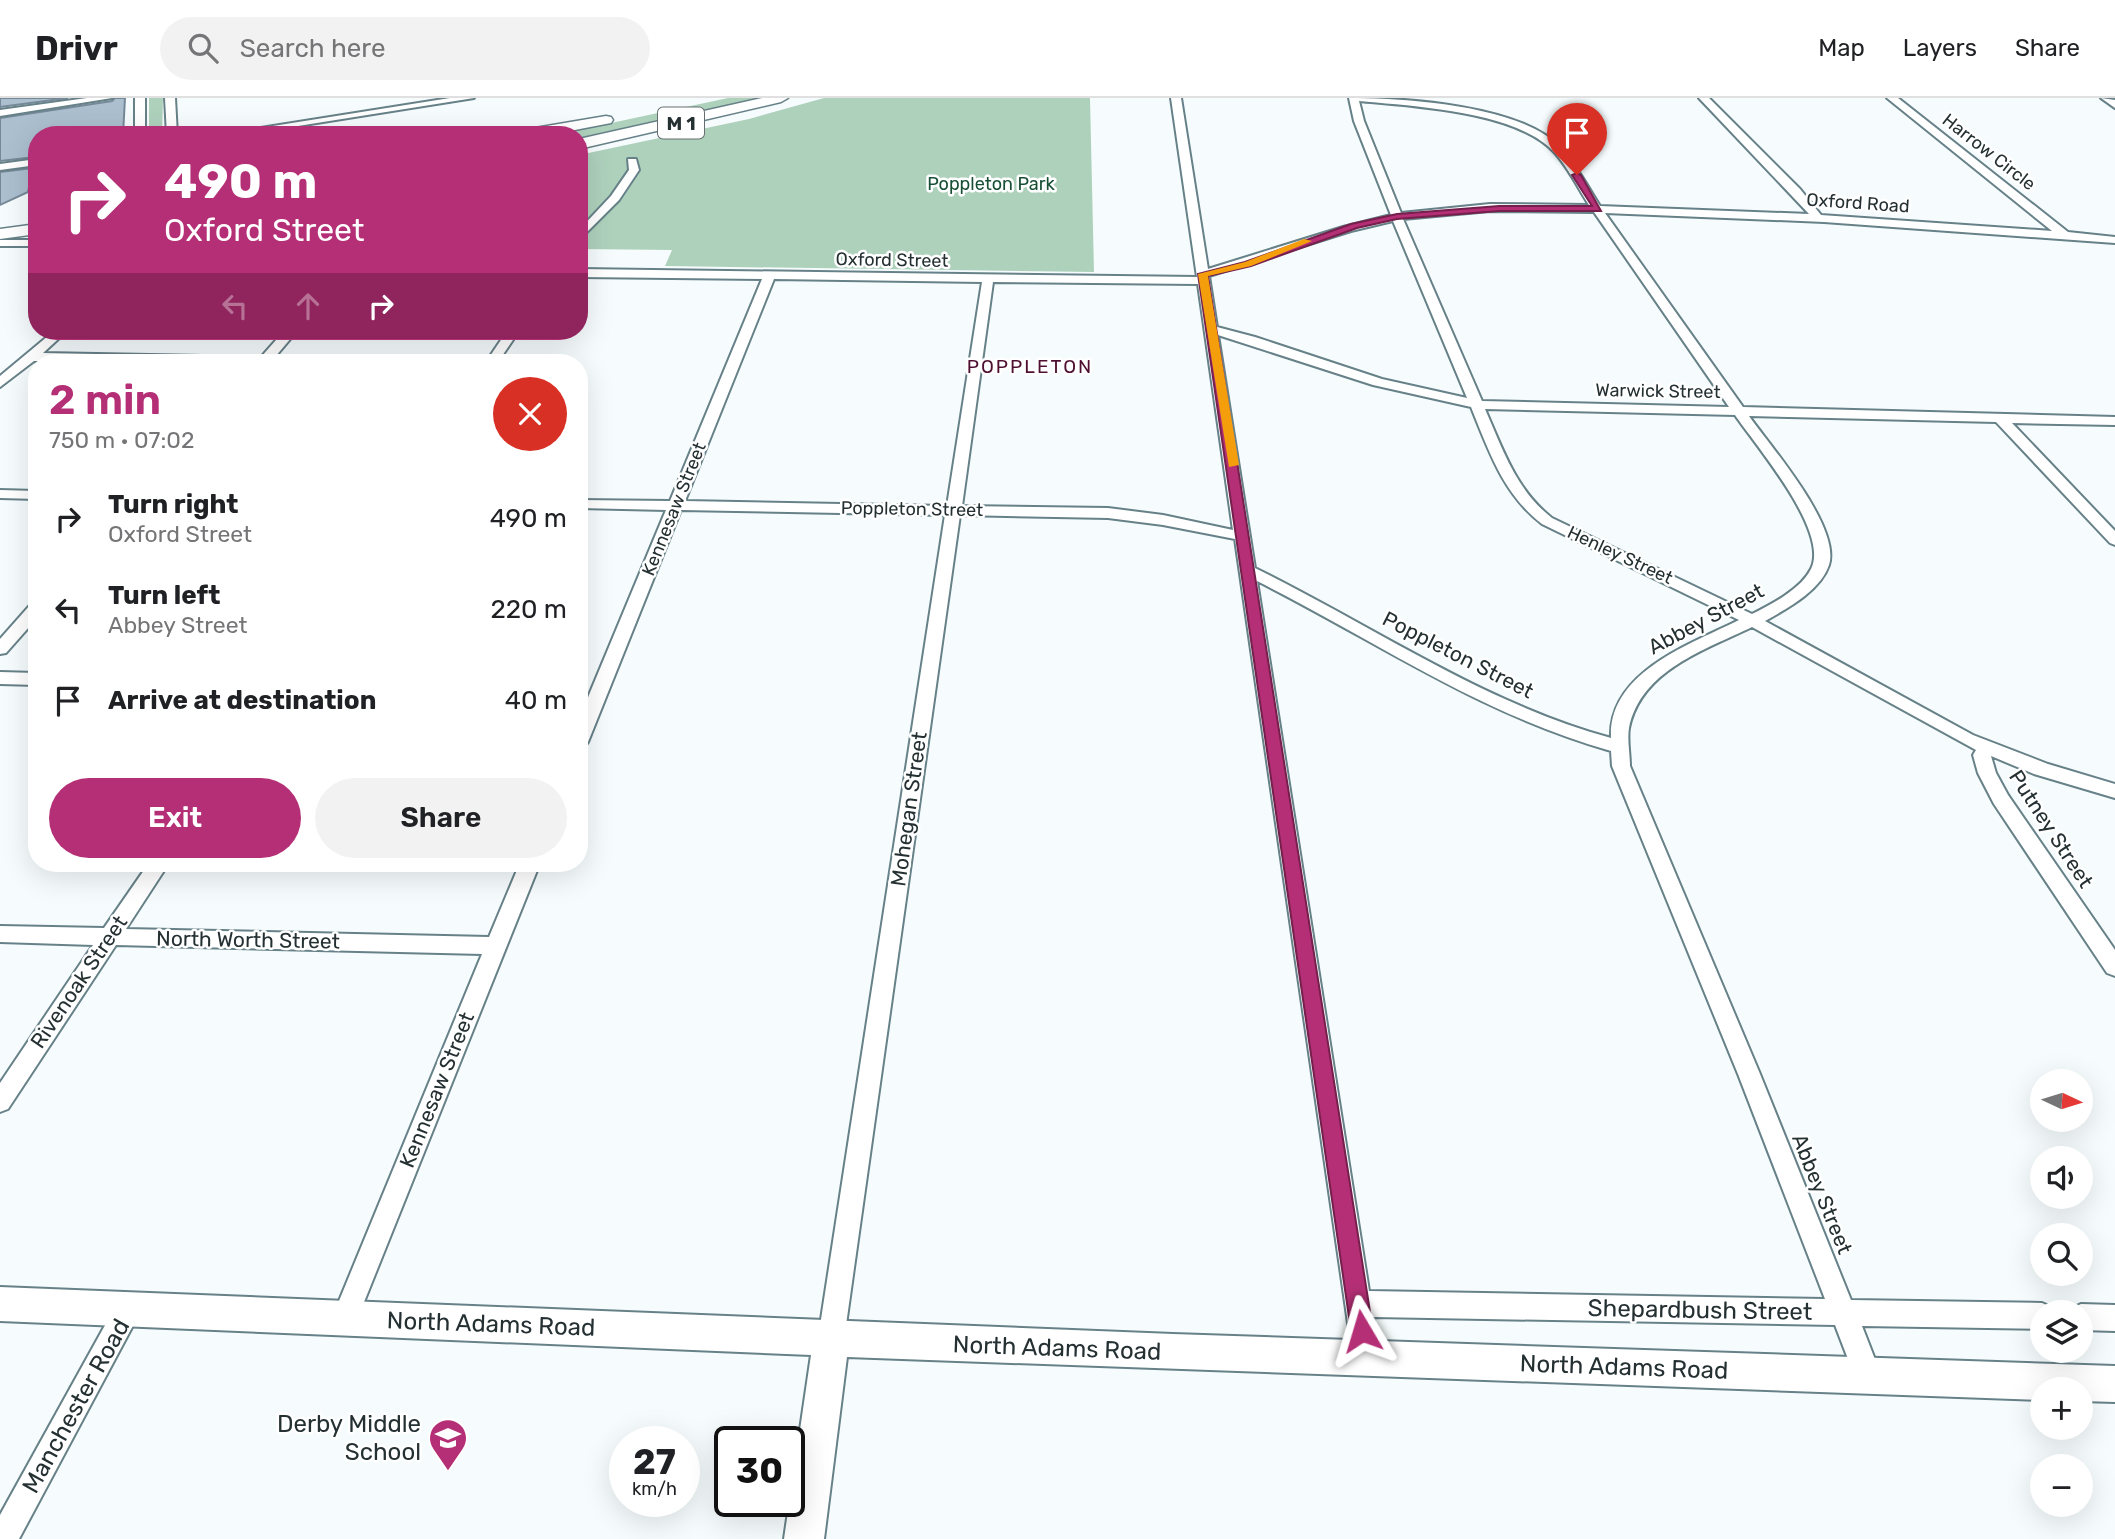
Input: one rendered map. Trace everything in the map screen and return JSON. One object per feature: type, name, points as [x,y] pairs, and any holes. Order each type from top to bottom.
[{"type":"main road","name":"M 1","points":[[588,142],[781,98]]},
{"type":"main road","points":[[570,126],[617,117]]},
{"type":"main road","points":[[0,221],[28,217]]},
{"type":"main road","points":[[0,228],[28,224]]},
{"type":"main road","points":[[0,234],[28,230]]},
{"type":"main road","name":"North Adams Road","points":[[0,1304],[831,1339],[2115,1384]]},
{"type":"main road","points":[[804,1539],[831,1339]]},
{"type":"street","points":[[0,113],[107,98]]},
{"type":"street","points":[[140,98],[140,126]]},
{"type":"street","points":[[170,98],[172,126]]},
{"type":"street","points":[[281,126],[469,98]]},
{"type":"street","points":[[1176,98],[1366,1358]]},
{"type":"street","name":"Abbey Street","points":[[1356,98],[1488,117],[1527,129],[1546,139],[1557,149],[1814,518],[1822,548],[1822,563],[1806,585],[1775,610],[1684,653],[1638,685],[1630,695],[1619,719],[1617,746],[1621,766],[1749,1073],[1868,1376]]},
{"type":"street","name":"Henley Street","points":[[1356,98],[1359,121],[1475,404],[1508,479],[1530,508],[1547,521],[1753,621],[1986,747],[2042,769],[2115,791]]},
{"type":"street","points":[[1704,98],[1796,191],[1818,218]]},
{"type":"street","name":"Harrow Circle","points":[[1892,98],[2064,235]]},
{"type":"street","points":[[2106,98],[2115,105]]},
{"type":"street","points":[[588,227],[615,198],[634,170],[632,162]]},
{"type":"street","points":[[0,167],[28,163]]},
{"type":"street","name":"Oxford Street","points":[[588,273],[988,278],[1204,277],[1354,226],[1397,217],[1499,209],[1598,209]]},
{"type":"street","name":"Oxford Road","points":[[1598,209],[1818,218],[2115,240]]},
{"type":"street","points":[[0,243],[28,243]]},
{"type":"street","name":"Kennesaw Street","points":[[588,719],[769,275]]},
{"type":"street","name":"Mohegan Street","points":[[831,1339],[988,278]]},
{"type":"street","name":"Warwick Street","points":[[1211,330],[1246,337],[1354,375],[1431,396],[1475,404],[2115,421]]},
{"type":"street","points":[[34,354],[51,340]]},
{"type":"street","points":[[270,354],[283,340]]},
{"type":"street","points":[[0,383],[28,360]]},
{"type":"street","points":[[2001,419],[2115,540]]},
{"type":"street","points":[[0,494],[28,495]]},
{"type":"street","name":"Poppleton Street","points":[[588,503],[1121,514],[1242,536]]},
{"type":"street","name":"Poppleton Street","points":[[1249,571],[1444,677],[1502,705],[1564,731],[1617,746]]},
{"type":"street","points":[[0,649],[28,618]]},
{"type":"street","points":[[0,678],[28,679]]},
{"type":"street","name":"Putney Street","points":[[1986,747],[1982,755],[1987,773],[2001,799],[2115,967]]},
{"type":"street","name":"Rivenoak Street","points":[[0,1102],[153,872]]},
{"type":"street","name":"Kennesaw Street","points":[[345,1318],[526,872]]},
{"type":"street","name":"North Worth Street","points":[[0,934],[496,946]]},
{"type":"street","name":"Shepardbush Street","points":[[1359,1304],[2030,1316]]},
{"type":"street","name":"Manchester Road","points":[[3,1539],[128,1310]]},
{"type":"street","points":[[2093,1317],[2115,1318]]},
{"type":"green space","points":[[149,98],[163,98],[162,126],[149,126]]},
{"type":"green space","points":[[728,98],[762,98],[588,136],[588,128]]},
{"type":"green space","name":"Poppleton Park","points":[[824,98],[1090,98],[1094,272],[665,266],[672,250],[588,249],[588,153],[749,119]]},
{"type":"building","points":[[0,98],[68,98],[0,107]]},
{"type":"building","points":[[115,98],[125,98],[123,126],[28,126],[28,158],[0,161],[0,118],[112,101]]},
{"type":"building","points":[[28,169],[28,192],[0,205],[0,172]]},
{"type":"slow traffic","points":[[1233,465],[1203,274],[1247,264],[1307,241]]},
{"type":"place","name":"Derby Middle School","points":[[448,1472]]},
{"type":"district","name":"POPPLETON","points":[[1030,366]]},
{"type":"route","points":[[1362,1331],[1203,274],[1247,264],[1354,226],[1397,217],[1499,209],[1598,209],[1577,175]]}]
